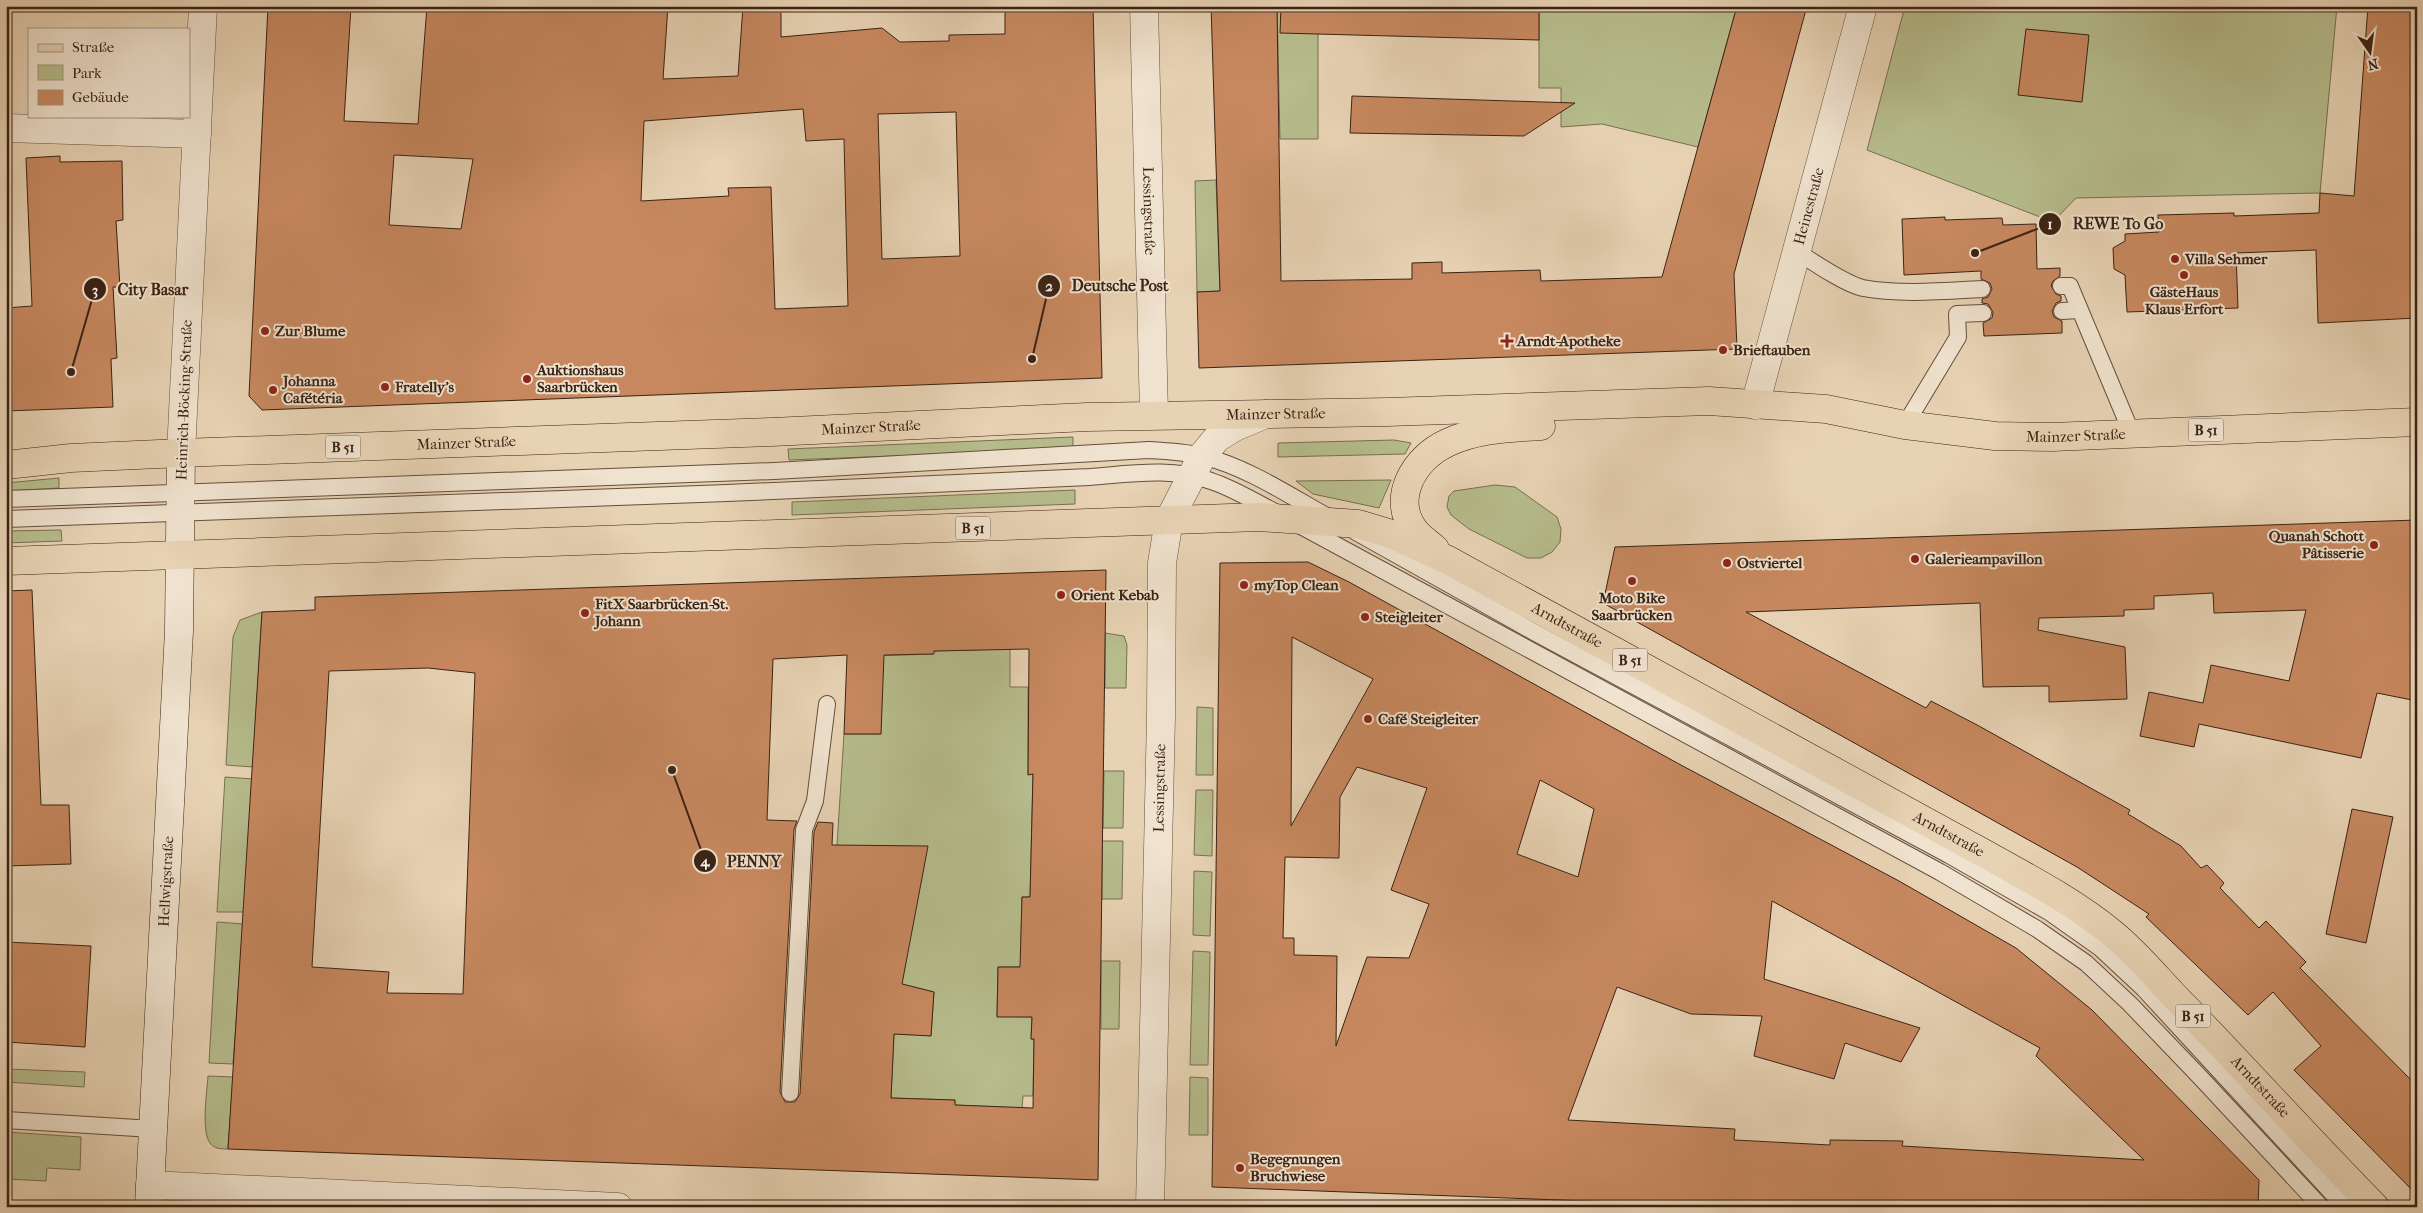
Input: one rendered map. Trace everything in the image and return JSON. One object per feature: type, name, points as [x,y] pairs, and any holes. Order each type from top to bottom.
[{"type":"main road","name":"Mainzer Straße","points":[[6,466],[71,458],[181,452],[772,432],[1154,415],[1525,408],[1709,401],[1826,409],[1905,425],[1996,436],[2052,437],[2417,422]]},
{"type":"main road","name":"Mainzer Straße","points":[[1415,531],[1407,517],[1404,502],[1406,485],[1422,459],[1446,443],[1484,431],[1510,427],[1709,418],[1746,405]]},
{"type":"main road","name":"B 51","points":[[6,561],[1169,520],[1286,518],[1336,522]]},
{"type":"main road","name":"Arndtstraße","points":[[1336,522],[1358,524],[1388,533],[1448,560],[1987,855],[2081,911],[2114,934],[2375,1207]]},
{"type":"main road","name":"Arndtstraße","points":[[1415,531],[1448,560]]},
{"type":"street","name":"Heinrich-Böcking-Straße","points":[[180,555],[181,452],[203,6]]},
{"type":"street","name":"Lessingstraße","points":[[1144,6],[1154,415]]},
{"type":"street","name":"Heinestraße","points":[[1746,405],[1796,251],[1862,6]]},
{"type":"street","points":[[6,128],[198,134]]},
{"type":"street","name":"Lessingstraße","points":[[1150,1207],[1161,716],[1162,567],[1169,520],[1196,466],[1217,438],[1235,427],[1266,414]]},
{"type":"street","name":"Hellwigstraße","points":[[149,1196],[179,631],[180,555]]},
{"type":"street","points":[[149,1196],[618,1207]]},
{"type":"lane","points":[[1796,251],[1821,267],[1862,288],[1921,292],[1982,289]]},
{"type":"lane","points":[[2060,286],[2070,286],[2132,434]]},
{"type":"lane","points":[[1905,425],[1958,337],[1956,290]]},
{"type":"lane","points":[[2062,311],[2079,310]]},
{"type":"lane","points":[[1957,314],[1983,313]]},
{"type":"lane","points":[[6,519],[180,503],[1149,450],[1196,466],[1210,480],[1239,492],[1940,872],[2037,928],[2086,963],[2130,1004],[2321,1207]]},
{"type":"lane","points":[[6,499],[180,503],[823,489],[1148,472],[1196,466],[1245,471],[1534,632],[1897,827],[2049,912],[2100,948],[2144,989],[2345,1207]]},
{"type":"lane","points":[[790,1094],[804,830],[815,801],[827,704]]},
{"type":"lane","points":[[6,1120],[153,1129]]},
{"type":"green space","points":[[1277,6],[1318,6],[1318,139],[1280,139]]},
{"type":"green space","points":[[1539,6],[1737,6],[1698,147],[1602,124],[1561,127],[1561,88],[1539,88]]},
{"type":"green space","points":[[1905,6],[2337,6],[2320,193],[2076,198],[2053,222],[1867,150]]},
{"type":"green space","points":[[1216,180],[1220,291],[1197,292],[1195,181]]},
{"type":"green space","points":[[1073,437],[1073,449],[789,460],[788,449]]},
{"type":"green space","points":[[1394,440],[1411,443],[1405,454],[1278,457],[1278,443]]},
{"type":"green space","points":[[59,478],[59,488],[6,491],[6,483]]},
{"type":"green space","points":[[1391,480],[1379,508],[1313,494],[1296,481]]},
{"type":"green space","points":[[1495,485],[1515,487],[1557,517],[1561,529],[1560,542],[1552,552],[1541,558],[1527,558],[1469,529],[1451,515],[1447,507],[1449,496],[1454,491]]},
{"type":"green space","points":[[1075,490],[1075,504],[792,515],[792,502]]},
{"type":"green space","points":[[61,530],[62,541],[6,543],[6,531]]},
{"type":"green space","points":[[262,612],[253,767],[226,765],[233,637],[240,620]]},
{"type":"green space","points":[[1105,633],[1124,636],[1127,645],[1126,688],[1105,688]]},
{"type":"green space","points":[[1010,649],[1010,687],[1028,687],[1028,774],[1033,774],[1030,897],[1022,897],[1021,943],[1033,967],[998,967],[997,1016],[1032,1017],[1031,1039],[1034,1039],[1033,1096],[1023,1096],[1022,1108],[955,1105],[955,1100],[891,1098],[894,1034],[931,1035],[934,992],[902,984],[837,845],[844,734],[881,734],[871,656],[933,654],[934,651]]},
{"type":"green space","points":[[1197,707],[1213,708],[1213,775],[1196,775]]},
{"type":"green space","points":[[1104,771],[1124,771],[1123,828],[1103,828]]},
{"type":"green space","points":[[225,777],[253,779],[244,912],[217,912]]},
{"type":"green space","points":[[1196,790],[1213,790],[1212,856],[1194,855]]},
{"type":"green space","points":[[1102,841],[1123,841],[1122,899],[1102,899]]},
{"type":"green space","points":[[1194,871],[1212,872],[1210,936],[1193,935]]},
{"type":"green space","points":[[217,922],[243,924],[233,1064],[209,1063]]},
{"type":"green space","points":[[1193,951],[1210,952],[1208,1065],[1190,1065]]},
{"type":"green space","points":[[1101,961],[1120,961],[1119,1029],[1101,1029]]},
{"type":"green space","points":[[6,1069],[85,1072],[84,1087],[6,1082]]},
{"type":"green space","points":[[208,1076],[233,1077],[228,1149],[214,1146],[207,1137],[205,1111]]},
{"type":"green space","points":[[1190,1077],[1208,1078],[1208,1135],[1189,1135]]},
{"type":"green space","points":[[6,1132],[81,1137],[80,1170],[47,1168],[46,1181],[6,1179]]},
{"type":"building","points":[[268,6],[351,6],[344,121],[418,124],[427,6],[668,6],[663,79],[738,76],[743,6],[781,6],[781,37],[882,28],[900,42],[949,41],[949,35],[1005,34],[1005,6],[1093,6],[1102,378],[262,410],[249,396]],"holes":[[[803,109],[806,141],[844,139],[848,306],[775,309],[771,187],[728,188],[729,196],[641,201],[644,121]],[[956,112],[960,256],[882,259],[878,114]],[[394,155],[473,159],[461,229],[389,225]]]},
{"type":"building","points":[[1211,6],[1277,6],[1281,281],[1412,279],[1412,263],[1442,262],[1442,273],[1540,270],[1541,281],[1662,277],[1737,6],[1807,6],[1734,274],[1737,349],[1199,368],[1197,292],[1220,291]]},
{"type":"building","points":[[1281,6],[1539,8],[1539,40],[1280,33]]},
{"type":"building","points":[[2368,6],[2417,6],[2417,318],[2318,323],[2316,250],[2236,253],[2238,308],[2127,312],[2125,275],[2114,269],[2113,248],[2125,241],[2125,234],[2159,232],[2158,215],[2234,213],[2234,216],[2319,213],[2320,193],[2354,196]]},
{"type":"building","points":[[2026,29],[2089,35],[2082,102],[2018,95]]},
{"type":"building","points":[[1352,96],[1575,103],[1524,136],[1350,133]]},
{"type":"building","points":[[60,156],[60,162],[122,161],[123,220],[116,221],[120,287],[113,287],[117,358],[111,359],[113,407],[6,411],[6,308],[32,306],[26,158]]},
{"type":"building","points":[[1945,217],[1945,220],[2002,218],[2003,225],[2036,224],[2037,269],[2060,268],[2060,276],[2053,281],[2051,286],[2056,294],[2061,296],[2061,301],[2056,303],[2052,311],[2054,317],[2062,321],[2062,333],[1984,336],[1983,323],[1992,318],[1993,312],[1988,304],[1982,303],[1982,299],[1988,297],[1992,289],[1990,283],[1981,279],[1981,271],[1904,275],[1902,219]]},
{"type":"building","points":[[2417,520],[2417,701],[2377,693],[2361,758],[2199,724],[2194,747],[2140,736],[2149,692],[2203,703],[2211,665],[2289,681],[2306,610],[2214,613],[2213,593],[2154,596],[2154,609],[2124,610],[2124,616],[2039,618],[2038,630],[2125,647],[2127,699],[2049,702],[2049,686],[1983,687],[1980,603],[1746,612],[1926,708],[1931,701],[1979,726],[2130,810],[2128,814],[2181,846],[2201,868],[2207,865],[2224,883],[2220,888],[2259,928],[2266,921],[2306,962],[2300,968],[2417,1086],[2417,1195],[2294,1070],[2321,1046],[2273,992],[2248,1015],[2146,917],[2149,914],[2077,867],[1603,603],[1615,547]]},
{"type":"building","points":[[1308,562],[1349,582],[1679,764],[1899,881],[2016,948],[2092,1010],[2259,1180],[2258,1207],[1748,1207],[1212,1187],[1220,563]],"holes":[[[1292,637],[1373,679],[1291,826]],[[1357,767],[1427,788],[1391,890],[1429,904],[1409,958],[1367,957],[1336,1046],[1337,956],[1294,955],[1294,938],[1283,938],[1285,857],[1339,858],[1340,797]],[[1540,780],[1594,809],[1578,877],[1517,854]],[[1772,901],[2040,1048],[2036,1056],[2144,1160],[1902,1146],[1903,1141],[1830,1140],[1830,1145],[1734,1140],[1735,1129],[1568,1120],[1617,987],[1691,1014],[1762,1016],[1754,1056],[1834,1079],[1845,1043],[1901,1062],[1920,1028],[1764,979]]]},
{"type":"building","points":[[1106,570],[1098,1180],[228,1149],[262,612],[315,610],[315,597]],"holes":[[[1029,649],[1028,775],[1033,774],[1030,897],[1022,897],[1020,967],[998,967],[997,1017],[1032,1017],[1031,1039],[1034,1039],[1033,1108],[955,1105],[955,1100],[891,1098],[894,1034],[931,1036],[934,992],[902,984],[928,846],[832,845],[833,823],[818,822],[814,832],[800,1094],[795,1102],[785,1102],[780,1092],[794,829],[797,821],[767,820],[773,659],[847,655],[844,734],[881,734],[884,655],[934,654],[934,651]],[[428,668],[475,673],[463,994],[387,993],[389,972],[312,967],[329,671]]]},
{"type":"building","points":[[32,590],[41,805],[69,805],[71,864],[6,866],[6,591]]},
{"type":"building","points":[[2352,809],[2393,817],[2366,943],[2326,934]]},
{"type":"building","points":[[6,942],[91,946],[85,1047],[6,1042]]},
{"type":"place","name":"REWE To Go","points":[[1975,253]]},
{"type":"place","name":"Villa Sehmer","points":[[2175,259]]},
{"type":"place","name":"GästeHaus Klaus Erfort","points":[[2184,275]]},
{"type":"place","name":"Zur Blume","points":[[265,331]]},
{"type":"place","name":"Arndt-Apotheke","points":[[1507,341]]},
{"type":"place","name":"Brieftauben","points":[[1723,350]]},
{"type":"place","name":"Deutsche Post","points":[[1032,359]]},
{"type":"place","name":"City Basar","points":[[71,372]]},
{"type":"place","name":"Auktionshaus Saarbrücken","points":[[527,379]]},
{"type":"place","name":"Fratelly's","points":[[385,387]]},
{"type":"place","name":"Johanna Cafétéria","points":[[273,390]]},
{"type":"place","name":"Quanah Schott Pâtisserie","points":[[2374,545]]},
{"type":"place","name":"Galerieampavillon","points":[[1915,559]]},
{"type":"place","name":"Ostviertel","points":[[1727,563]]},
{"type":"place","name":"Moto Bike Saarbrücken","points":[[1632,581]]},
{"type":"place","name":"myTop Clean","points":[[1244,585]]},
{"type":"place","name":"Orient Kebab","points":[[1061,595]]},
{"type":"place","name":"FitX Saarbrücken-St. Johann","points":[[585,613]]},
{"type":"place","name":"Steigleiter","points":[[1365,617]]},
{"type":"place","name":"Café Steigleiter","points":[[1368,719]]},
{"type":"place","name":"PENNY","points":[[672,770]]},
{"type":"place","name":"Begegnungen Bruchwiese","points":[[1240,1168]]}]
